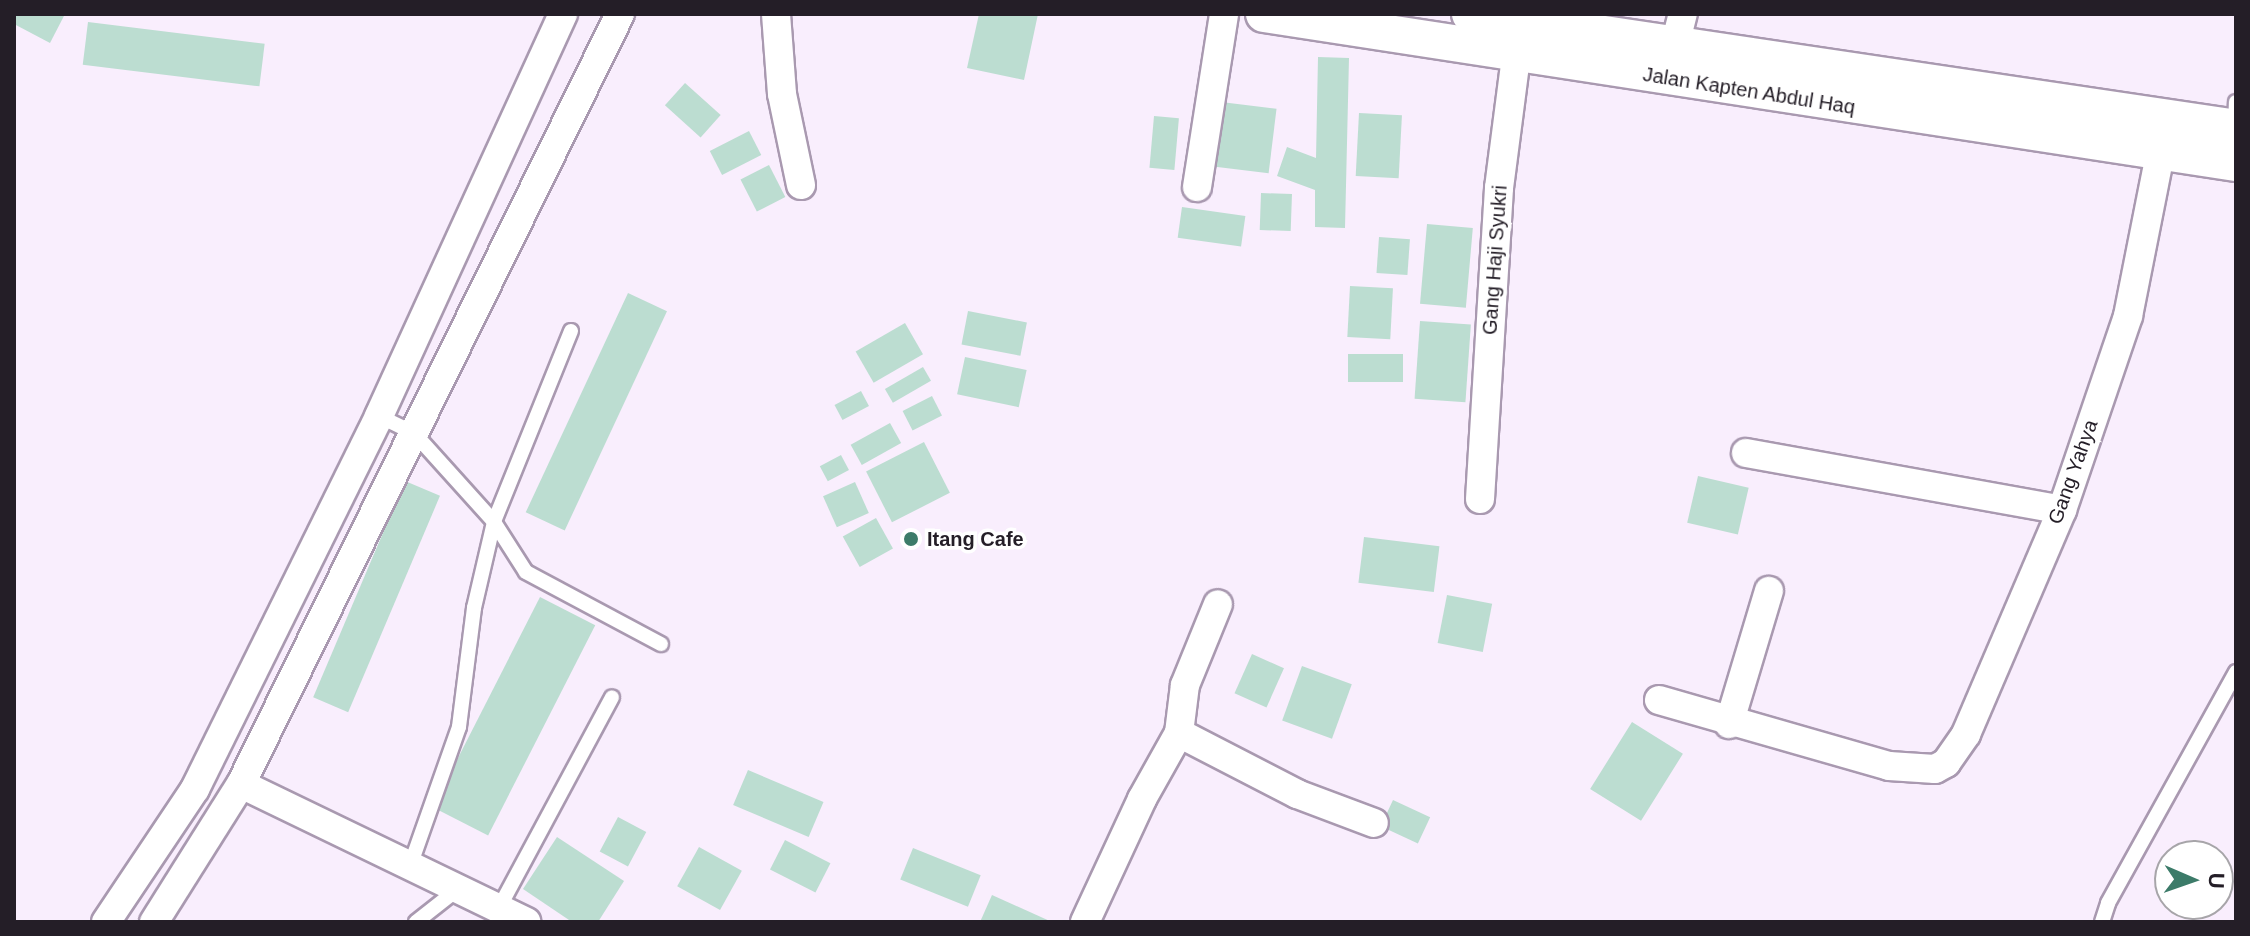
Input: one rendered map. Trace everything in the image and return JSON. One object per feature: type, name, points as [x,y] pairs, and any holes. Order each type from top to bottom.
[{"type":"street","points":[[106,922],[195,789],[379,416],[563,14]]},
{"type":"street","points":[[154,922],[241,784],[620,14]]},
{"type":"street","points":[[776,14],[782,94],[801,185]]},
{"type":"street","points":[[1197,187],[1224,14]]},
{"type":"street","name":"Jalan Kapten Abdul Haq","points":[[1264,14],[1519,38],[2057,138],[2160,155],[2236,163]]},
{"type":"street","name":"Jalan Kapten Abdul Haq","points":[[1470,14],[1519,38],[1679,30],[2236,128]]},
{"type":"street","name":"Gang Haji Syukri","points":[[1480,499],[1499,188],[1519,38]]},
{"type":"street","points":[[2057,138],[2065,99]]},
{"type":"street","name":"Gang Yahya","points":[[1729,724],[1889,766],[1935,769],[1946,763],[1966,734],[2062,510],[2128,316],[2160,155]]},
{"type":"street","points":[[1746,453],[2062,510]]},
{"type":"street","points":[[1659,700],[1729,724],[1769,591]]},
{"type":"street","points":[[1085,922],[1142,799],[1179,733],[1185,685],[1218,604]]},
{"type":"street","points":[[1179,733],[1297,794],[1374,823]]},
{"type":"street","points":[[241,784],[526,922]]},
{"type":"lane","points":[[2236,102],[2236,128]]},
{"type":"lane","points":[[410,866],[459,727],[474,608],[494,522],[571,331]]},
{"type":"lane","points":[[379,416],[414,433],[494,522],[526,572],[661,644]]},
{"type":"lane","points":[[2102,922],[2108,903],[2236,672]]},
{"type":"lane","points":[[499,908],[612,697]]},
{"type":"lane","points":[[416,922],[458,889]]},
{"type":"building","points":[[14,14],[65,14],[50,43],[14,24]]},
{"type":"building","points":[[979,14],[1038,14],[1024,80],[967,68]]},
{"type":"building","points":[[88,22],[265,44],[259,86],[83,65]]},
{"type":"building","points":[[1318,57],[1349,58],[1345,228],[1315,227],[1315,190],[1277,176],[1287,147],[1316,158]]},
{"type":"building","points":[[685,83],[721,115],[701,137],[665,105]]},
{"type":"building","points":[[1213,101],[1277,109],[1269,173],[1205,166]]},
{"type":"building","points":[[1359,113],[1402,115],[1399,178],[1356,176]]},
{"type":"building","points":[[1154,116],[1179,118],[1174,170],[1149,168]]},
{"type":"building","points":[[749,131],[761,155],[722,175],[710,151]]},
{"type":"building","points":[[769,165],[785,197],[757,212],[740,180]]},
{"type":"building","points":[[1261,193],[1292,194],[1291,231],[1260,230]]},
{"type":"building","points":[[1182,207],[1245,216],[1241,247],[1178,238]]},
{"type":"building","points":[[1427,224],[1473,228],[1466,308],[1420,304]]},
{"type":"building","points":[[1379,237],[1410,239],[1407,275],[1376,273]]},
{"type":"building","points":[[1350,286],[1393,288],[1390,339],[1347,337]]},
{"type":"building","points":[[628,293],[667,311],[565,530],[526,512]]},
{"type":"building","points":[[968,311],[1027,322],[1020,356],[962,344]]},
{"type":"building","points":[[1420,321],[1471,325],[1465,402],[1415,399]]},
{"type":"building","points":[[905,323],[923,354],[874,383],[856,352]]},
{"type":"building","points":[[1348,354],[1403,354],[1403,382],[1348,382]]},
{"type":"building","points":[[965,357],[1027,370],[1019,407],[957,394]]},
{"type":"building","points":[[923,367],[931,381],[893,403],[885,389]]},
{"type":"building","points":[[861,391],[869,406],[842,420],[835,405]]},
{"type":"building","points":[[932,396],[942,416],[913,431],[903,411]]},
{"type":"building","points":[[890,423],[901,443],[862,465],[851,445]]},
{"type":"building","points":[[924,442],[950,493],[892,522],[866,472]]},
{"type":"building","points":[[841,455],[849,470],[828,481],[820,466]]},
{"type":"building","points":[[1698,476],[1749,488],[1738,534],[1687,523]]},
{"type":"building","points":[[405,481],[440,496],[348,712],[313,697]]},
{"type":"building","points":[[855,482],[869,513],[837,527],[823,496]]},
{"type":"building","points":[[876,518],[893,549],[860,567],[843,536]]},
{"type":"building","points":[[1364,537],[1439,546],[1434,592],[1358,583]]},
{"type":"building","points":[[1447,595],[1492,604],[1483,652],[1438,643]]},
{"type":"building","points":[[540,597],[595,625],[488,835],[433,807]]},
{"type":"building","points":[[1252,654],[1284,668],[1266,708],[1235,693]]},
{"type":"building","points":[[1302,666],[1352,684],[1332,739],[1282,721]]},
{"type":"building","points":[[1632,722],[1683,754],[1641,821],[1590,789]]},
{"type":"building","points":[[748,770],[823,802],[809,837],[733,805]]},
{"type":"building","points":[[1393,800],[1430,817],[1418,844],[1381,826]]},
{"type":"building","points":[[618,817],[646,832],[628,866],[600,851]]},
{"type":"building","points":[[557,837],[624,881],[598,922],[572,922],[523,889]]},
{"type":"building","points":[[785,840],[830,863],[815,893],[770,869]]},
{"type":"building","points":[[699,847],[742,871],[720,910],[677,886]]},
{"type":"building","points":[[913,848],[981,875],[968,907],[900,880]]},
{"type":"building","points":[[992,895],[1052,922],[980,922]]},
{"type":"place","name":"Itang Cafe","points":[[911,539]]}]
